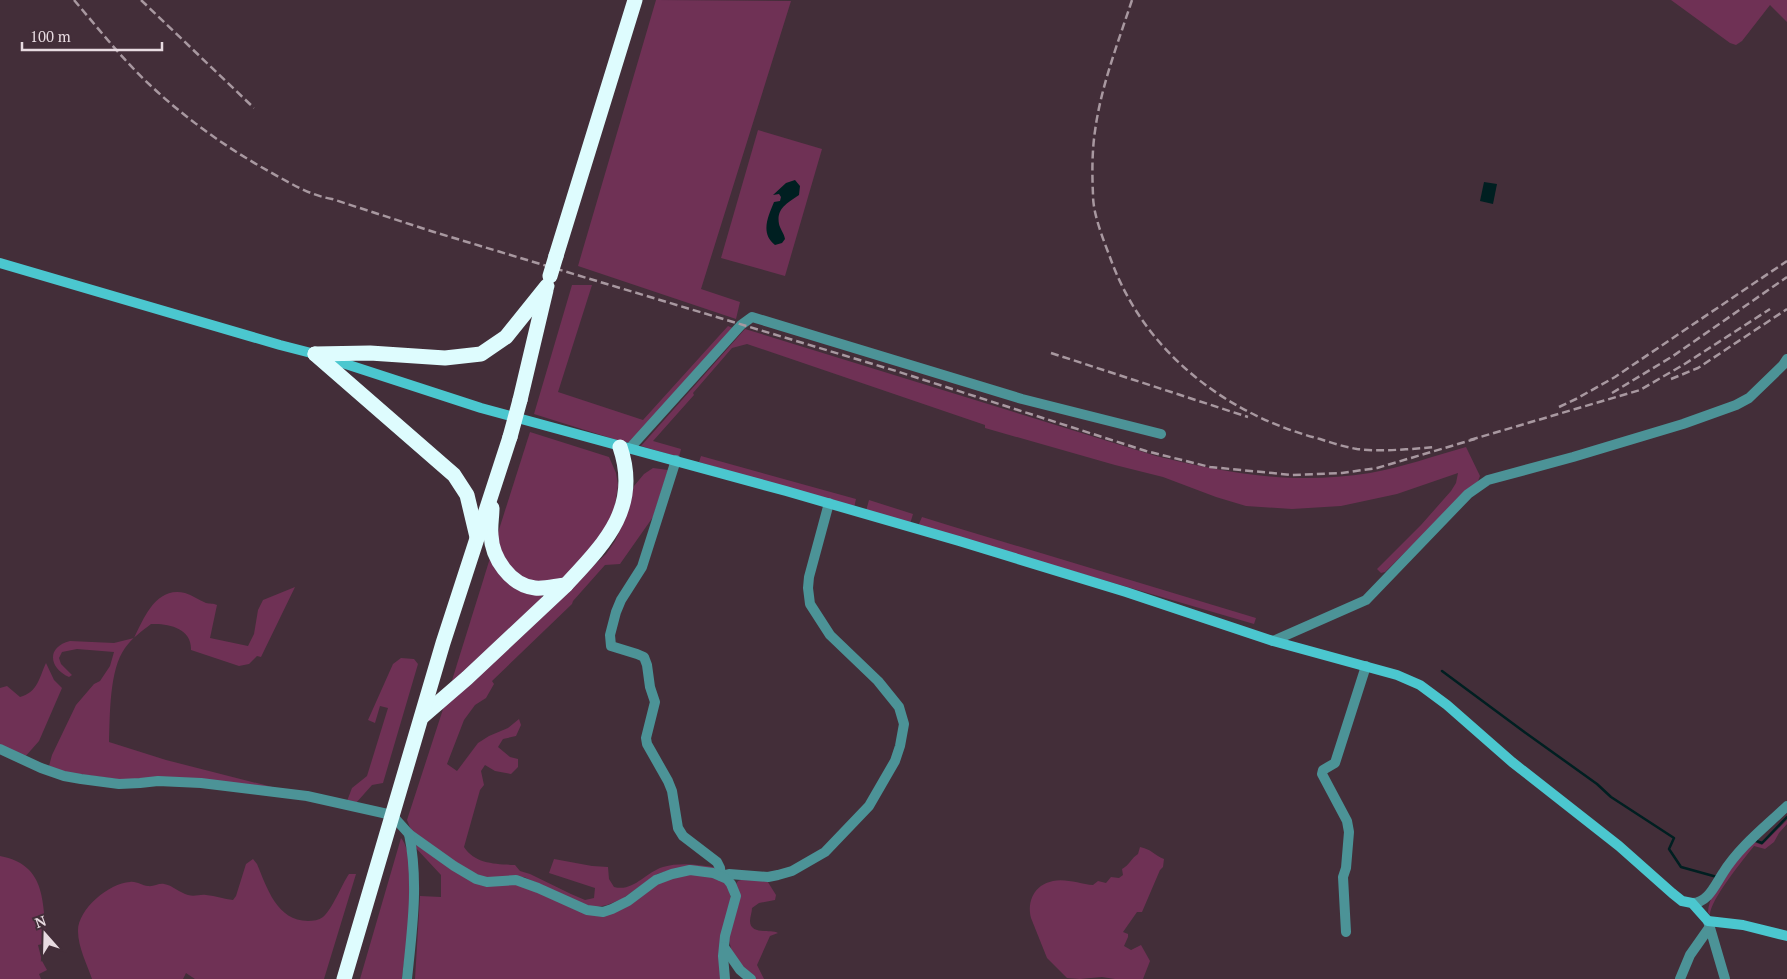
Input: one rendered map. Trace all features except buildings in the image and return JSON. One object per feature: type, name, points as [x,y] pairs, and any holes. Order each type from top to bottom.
[{"type":"highway","points":[[344,979],[477,537],[510,437],[548,281],[635,0]]},
{"type":"highway","points":[[315,354],[370,353],[446,358],[470,357],[481,354],[506,337],[548,281]]},
{"type":"highway","points":[[315,354],[454,475],[466,495],[477,537]]},
{"type":"highway","points":[[423,716],[467,678],[566,585],[610,534],[619,517],[624,499],[627,472],[625,448]]},
{"type":"highway","points":[[494,486],[491,535],[493,551],[503,568],[517,581],[533,588],[566,585]]},
{"type":"street","points":[[0,263],[315,354],[481,408],[829,503],[1116,589],[1273,641],[1388,672],[1410,680],[1431,692],[1512,762],[1619,846],[1682,901],[1698,903],[1704,900],[1733,859],[1787,806]]},
{"type":"street","points":[[625,448],[741,325],[752,317],[1022,399],[1161,434]]},
{"type":"street","points":[[1273,641],[1366,600],[1468,494],[1488,480],[1682,424],[1736,404],[1749,398],[1787,358]]},
{"type":"street","points":[[676,460],[642,568],[621,600],[610,639],[611,646],[644,657],[655,702],[646,738],[647,744],[672,791],[678,828],[683,836],[717,862],[720,868],[720,876]]},
{"type":"street","points":[[720,876],[729,874],[768,877],[778,875],[792,871],[825,852],[869,806],[895,760],[902,740],[903,716],[893,699],[878,681],[830,636],[810,604],[809,577],[829,503]]},
{"type":"street","points":[[1346,932],[1343,877],[1346,868],[1349,832],[1347,821],[1322,774],[1323,770],[1335,763],[1366,666]]},
{"type":"street","points":[[0,749],[41,768],[64,776],[81,779],[119,784],[140,784],[158,780],[307,796],[392,815],[408,834],[448,863],[476,879],[487,882],[516,880],[576,906],[595,912],[603,912],[620,906],[656,880],[672,874],[699,870],[720,876],[727,879],[736,896],[724,947],[725,979]]},
{"type":"street","points":[[407,979],[414,905],[414,867],[408,834]]},
{"type":"street","points":[[1692,903],[1709,924],[1725,979]]},
{"type":"street","points":[[1709,924],[1743,925],[1787,936]]},
{"type":"street","points":[[1680,979],[1690,955],[1709,924]]},
{"type":"street","points":[[724,947],[740,970],[751,979]]},
{"type":"shaded area","points":[[656,0],[791,1],[701,289],[740,302],[736,319],[578,266]]},
{"type":"shaded area","points":[[1671,0],[1787,0],[1787,22],[1770,5],[1742,41],[1736,45],[1730,43]]},
{"type":"shaded area","points":[[758,130],[822,149],[785,276],[721,258]]},
{"type":"shaded area","points":[[795,180],[800,186],[799,195],[787,203],[779,214],[779,224],[785,239],[782,243],[775,245],[768,235],[767,225],[774,202],[780,201],[781,197],[779,194],[773,195],[786,183]]},
{"type":"shaded area","points":[[1484,182],[1497,184],[1493,204],[1480,201]]},
{"type":"shaded area","points":[[572,285],[592,285],[558,392],[643,420],[728,326],[733,328],[631,443],[534,414]]},
{"type":"shaded area","points":[[745,329],[1156,456],[1210,468],[1289,478],[1342,476],[1394,468],[1466,447],[1480,476],[1478,481],[1385,572],[1381,573],[1377,569],[1421,525],[1451,491],[1456,483],[1458,473],[1397,494],[1341,506],[1292,509],[1246,506],[1163,477],[985,428],[985,425],[747,344],[732,348],[653,441],[681,449],[679,457],[641,446]]},
{"type":"shaded area","points":[[530,432],[609,457],[616,473],[618,485],[615,506],[607,532],[565,578],[547,584],[526,579],[508,566],[496,539]]},
{"type":"shaded area","points":[[701,456],[856,499],[854,508],[699,462]]},
{"type":"shaded area","points":[[653,468],[668,470],[653,517],[620,564],[605,565],[572,604],[492,681],[494,684],[486,698],[475,705],[464,720],[447,764],[457,771],[478,743],[508,728],[519,719],[521,725],[516,736],[503,739],[498,747],[510,757],[518,759],[518,767],[511,774],[495,771],[485,765],[481,771],[484,785],[480,790],[464,847],[469,853],[480,860],[515,865],[520,871],[585,900],[594,898],[595,888],[549,873],[554,859],[608,867],[609,879],[614,887],[621,888],[627,887],[656,870],[670,865],[691,864],[718,868],[718,872],[667,871],[657,874],[622,899],[592,908],[524,877],[486,878],[464,869],[411,830],[407,820],[444,706],[606,554],[621,528],[634,486],[644,474]]},
{"type":"shaded area","points":[[869,500],[913,514],[910,524],[866,511]]},
{"type":"shaded area","points":[[922,517],[1256,618],[1254,624],[918,526]]},
{"type":"shaded area","points":[[491,555],[541,593],[544,601],[449,690]]},
{"type":"shaded area","points":[[295,587],[261,657],[257,656],[249,664],[239,666],[191,650],[188,637],[178,628],[171,626],[151,624],[134,638],[152,605],[166,594],[175,592],[185,593],[206,603],[217,605],[210,638],[248,646],[254,634],[258,610],[263,600]]},
{"type":"shaded area","points":[[134,638],[125,648],[116,668],[111,694],[109,742],[166,760],[284,790],[125,780],[62,772],[49,766],[52,755],[76,705],[94,684],[100,681],[110,666],[114,652],[77,649],[62,652],[59,658],[61,664],[72,675],[69,677],[62,673],[54,663],[54,653],[57,648],[70,641],[114,643]]},
{"type":"shaded area","points":[[401,658],[414,659],[418,664],[383,783],[372,785],[356,803],[347,801],[352,788],[367,776],[388,708],[380,706],[375,723],[368,720],[393,664]]},
{"type":"shaded area","points":[[46,663],[54,680],[62,688],[39,741],[24,758],[0,746],[0,688],[7,686],[20,697],[26,695],[37,684]]},
{"type":"shaded area","points":[[1787,820],[1787,824],[1774,842],[1765,849],[1754,846],[1721,890],[1711,908],[1710,915],[1708,912],[1714,893],[1733,865],[1754,842],[1762,845]]},
{"type":"shaded area","points":[[401,838],[407,849],[411,885],[402,979],[360,979]]},
{"type":"shaded area","points":[[415,844],[460,874],[516,883],[589,914],[651,886],[685,874],[707,876],[724,882],[728,887],[731,898],[722,979],[415,979],[420,896],[441,897],[441,875],[414,846]]},
{"type":"shaded area","points":[[1140,847],[1164,859],[1163,867],[1142,912],[1137,912],[1123,932],[1128,934],[1124,946],[1131,950],[1141,945],[1150,961],[1143,979],[1067,978],[1047,958],[1031,918],[1030,906],[1033,895],[1046,883],[1058,880],[1093,885],[1098,881],[1106,883],[1111,877],[1119,878],[1123,875],[1122,869],[1138,854]]},
{"type":"shaded area","points":[[0,856],[16,861],[27,868],[35,877],[40,888],[47,943],[38,945],[42,961],[47,970],[39,974],[41,979],[0,979]]},
{"type":"shaded area","points":[[253,859],[269,893],[281,909],[297,920],[312,921],[323,917],[330,909],[349,874],[356,874],[324,979],[195,979],[186,973],[183,979],[92,979],[78,937],[79,923],[89,906],[104,892],[122,883],[133,882],[146,886],[164,884],[188,895],[206,895],[233,900],[246,864]]},
{"type":"shaded area","points":[[744,879],[766,879],[776,895],[775,900],[759,903],[752,908],[750,918],[753,928],[778,933],[770,936],[757,965],[764,979],[755,979],[743,969],[732,952],[729,941],[736,884]]},
{"type":"waterway","points":[[1442,671],[1597,784],[1611,797],[1674,838],[1669,849],[1681,867],[1717,877]]},
{"type":"waterway","points":[[1754,840],[1762,843],[1787,817]]},
{"type":"railway","points":[[74,0],[140,75],[192,121],[254,163],[315,195],[896,371],[1146,451],[1210,467],[1292,475],[1342,473],[1377,468],[1475,439]]},
{"type":"railway","points":[[141,0],[254,108]]},
{"type":"railway","points":[[1132,0],[1101,98],[1093,146],[1093,203],[1111,260],[1126,293],[1145,324],[1168,351],[1193,375],[1222,396],[1253,414],[1286,428],[1357,449],[1386,450],[1436,447]]},
{"type":"railway","points":[[1559,407],[1615,377],[1787,261]]},
{"type":"railway","points":[[1612,393],[1673,356],[1787,277]]},
{"type":"railway","points":[[1470,440],[1640,390],[1683,365],[1770,309]]},
{"type":"railway","points":[[1671,379],[1698,368],[1787,309]]},
{"type":"railway","points":[[1051,353],[1248,417]]}]
